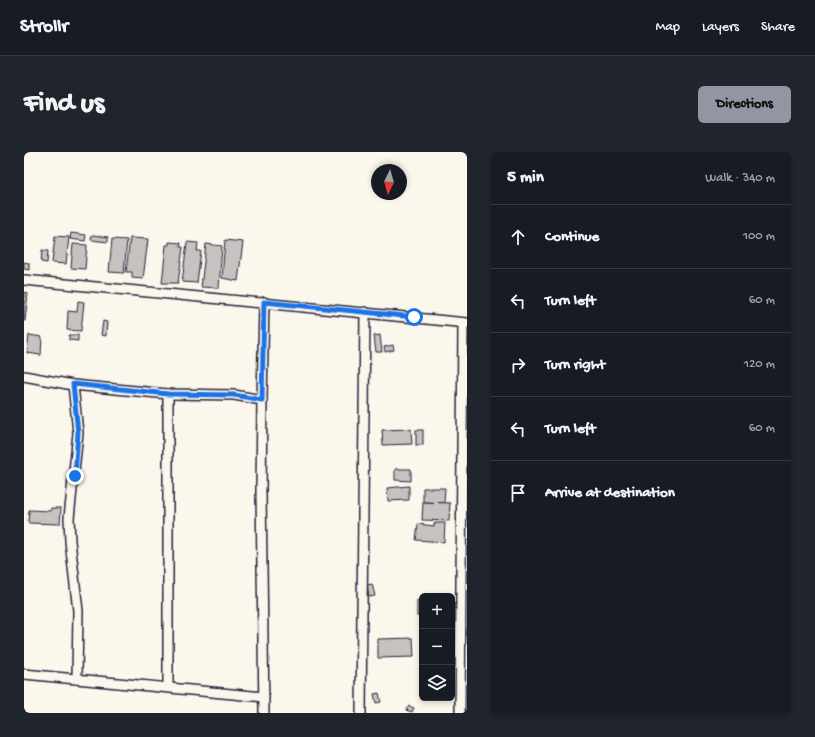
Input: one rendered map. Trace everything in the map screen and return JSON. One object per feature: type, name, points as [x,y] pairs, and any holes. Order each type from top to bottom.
[{"type":"street","points":[[24,280],[264,302],[465,323],[460,713]]},
{"type":"street","points":[[264,302],[262,400],[264,713]]},
{"type":"street","points":[[361,713],[365,312]]},
{"type":"street","points":[[24,376],[73,384],[168,394],[234,395],[262,400]]},
{"type":"street","points":[[73,384],[78,433],[69,518],[78,612],[77,679]]},
{"type":"street","points":[[168,394],[168,687]]},
{"type":"street","points":[[24,674],[264,697]]},
{"type":"building","points":[[71,233],[86,235],[85,241],[70,239]]},
{"type":"building","points":[[92,235],[108,237],[108,242],[91,240]]},
{"type":"building","points":[[55,236],[69,237],[66,264],[52,263]]},
{"type":"building","points":[[130,238],[148,239],[143,279],[132,278],[132,272],[126,272]]},
{"type":"building","points":[[112,239],[127,240],[124,273],[109,272]]},
{"type":"building","points":[[225,240],[243,242],[238,281],[222,278]]},
{"type":"building","points":[[169,242],[181,243],[180,247],[183,247],[178,283],[162,283],[166,245],[169,245]]},
{"type":"building","points":[[187,242],[198,243],[197,251],[201,251],[197,283],[182,282]]},
{"type":"building","points":[[73,244],[87,245],[85,269],[71,268]]},
{"type":"building","points":[[206,244],[222,246],[219,288],[201,287]]},
{"type":"building","points":[[42,250],[48,251],[47,263],[41,262]]},
{"type":"building","points":[[24,262],[29,263],[29,270],[24,269]]},
{"type":"building","points":[[24,292],[28,293],[25,321],[24,321]]},
{"type":"building","points":[[78,301],[84,302],[81,331],[67,330],[68,311],[77,312]]},
{"type":"building","points":[[103,321],[107,322],[106,336],[101,335]]},
{"type":"building","points":[[29,335],[42,337],[41,355],[27,353]]},
{"type":"building","points":[[69,335],[78,335],[78,341],[69,340]]},
{"type":"building","points":[[380,335],[382,352],[376,352],[374,336]]},
{"type":"building","points":[[393,345],[394,350],[385,352],[384,347]]},
{"type":"building","points":[[411,429],[412,444],[383,445],[382,430]]},
{"type":"building","points":[[416,430],[423,430],[423,445],[416,445]]},
{"type":"building","points":[[395,469],[411,469],[411,481],[395,480]]},
{"type":"building","points":[[409,486],[409,500],[388,501],[387,488]]},
{"type":"building","points":[[423,488],[445,488],[444,503],[423,502]]},
{"type":"building","points":[[423,502],[450,503],[449,521],[422,520]]},
{"type":"building","points":[[51,508],[61,508],[60,524],[28,523],[29,510],[51,511]]},
{"type":"building","points":[[434,523],[445,523],[444,542],[416,540],[418,524],[434,526]]},
{"type":"building","points":[[372,584],[375,596],[369,597],[367,585]]},
{"type":"building","points":[[417,601],[419,601],[419,616],[417,616]]},
{"type":"building","points":[[413,638],[414,657],[378,658],[378,639]]},
{"type":"building","points":[[379,693],[381,702],[376,703],[374,694]]},
{"type":"building","points":[[409,706],[414,708],[412,712],[406,710]]},
{"type":"route","points":[[75,476],[78,433],[73,384],[168,394],[234,395],[262,400],[264,302],[414,317]]}]
